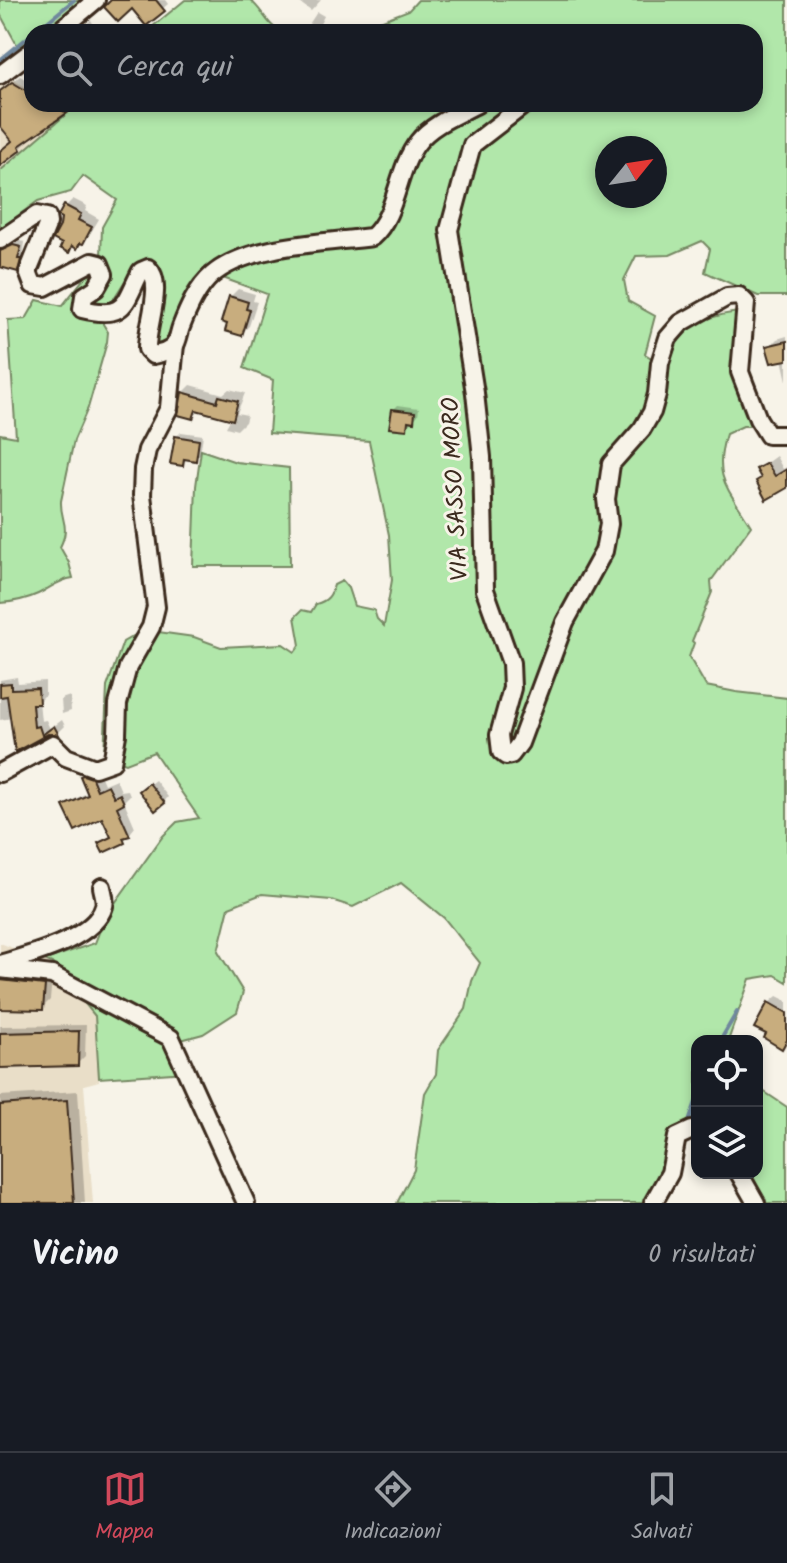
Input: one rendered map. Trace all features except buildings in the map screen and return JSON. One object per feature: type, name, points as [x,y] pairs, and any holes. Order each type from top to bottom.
[{"type":"street","points":[[68,24],[96,0]]},
{"type":"street","points":[[0,75],[24,57]]},
{"type":"street","points":[[0,773],[53,744],[66,757],[95,768],[112,762],[118,704],[128,667],[151,627],[156,607],[142,495],[143,469],[147,450],[169,408],[175,344],[192,302],[211,276],[227,265],[268,251],[372,237],[384,226],[398,180],[419,141],[462,112]]},
{"type":"street","name":"VIA SASSO MORO","points":[[515,112],[472,145],[449,230],[482,457],[485,590],[511,663],[512,688],[499,735],[501,752],[511,755],[520,743],[565,622],[604,551],[609,524],[606,499],[611,464],[652,412],[660,363],[668,338],[681,323],[727,297],[739,296],[746,303],[740,372],[758,419],[768,435],[787,435]]},
{"type":"street","points":[[0,240],[37,215],[47,217],[48,223],[28,272],[29,280],[33,285],[45,287],[92,262],[100,264],[104,274],[96,288],[84,296],[82,309],[96,313],[115,311],[129,301],[141,271],[148,268],[153,273],[156,286],[146,335],[147,349],[153,355],[162,354],[175,344]]},
{"type":"street","points":[[0,967],[88,929],[100,916],[105,903],[102,887]]},
{"type":"street","points":[[0,967],[52,975],[171,1038],[246,1203]]},
{"type":"street","points":[[653,1203],[670,1173],[677,1137],[691,1130]]},
{"type":"street","points":[[742,1179],[756,1203]]},
{"type":"shaded area","points":[[5,75],[24,86],[24,112],[71,113],[0,171],[0,78]]},
{"type":"shaded area","points":[[0,943],[52,963],[95,1016],[99,1081],[84,1085],[93,1203],[0,1203]]},
{"type":"green space","points":[[0,0],[86,0],[58,24],[24,24],[22,54],[0,14]]},
{"type":"green space","points":[[185,0],[250,0],[271,24],[156,24]]},
{"type":"green space","points":[[418,0],[787,0],[787,296],[758,296],[705,272],[710,249],[702,241],[670,255],[636,256],[624,280],[628,301],[655,316],[645,354],[668,368],[678,342],[686,332],[718,316],[744,312],[743,348],[756,426],[743,426],[726,434],[721,462],[725,483],[751,526],[711,581],[712,592],[692,641],[689,657],[706,686],[787,698],[787,982],[775,975],[750,979],[730,1035],[691,1035],[691,1131],[682,1130],[653,1203],[397,1203],[414,1170],[425,1093],[436,1074],[438,1050],[466,1009],[472,981],[480,963],[444,918],[401,883],[353,907],[331,900],[262,894],[229,907],[218,951],[243,992],[237,1012],[203,1034],[177,1041],[187,1072],[99,1078],[95,1016],[52,963],[45,960],[95,943],[105,917],[163,836],[177,822],[199,818],[154,752],[126,763],[104,756],[107,687],[123,642],[144,630],[194,637],[221,647],[283,644],[295,652],[300,645],[295,617],[302,610],[311,612],[316,604],[328,598],[334,585],[342,581],[354,606],[374,610],[384,626],[392,580],[389,535],[369,441],[269,433],[273,380],[244,368],[267,294],[220,277],[203,291],[182,337],[153,350],[164,288],[160,272],[148,260],[137,262],[104,314],[107,342],[88,408],[74,440],[61,501],[65,528],[60,547],[73,578],[29,598],[0,603],[0,434],[16,437],[8,320],[26,319],[37,300],[62,306],[101,257],[102,227],[117,200],[83,176],[71,192],[38,201],[0,229],[0,171],[69,112],[763,112],[763,24],[372,24],[409,10]]},
{"type":"green space","points":[[201,450],[236,462],[289,468],[290,566],[193,566],[196,486]]},
{"type":"green space","points":[[763,1091],[787,1107],[787,1203],[758,1203],[744,1179],[763,1179]]},
{"type":"waterway","points":[[45,24],[74,0]]},
{"type":"waterway","points":[[0,60],[24,40]]},
{"type":"waterway","points":[[724,1035],[737,1012]]},
{"type":"waterway","points":[[689,1122],[694,1107]]}]
